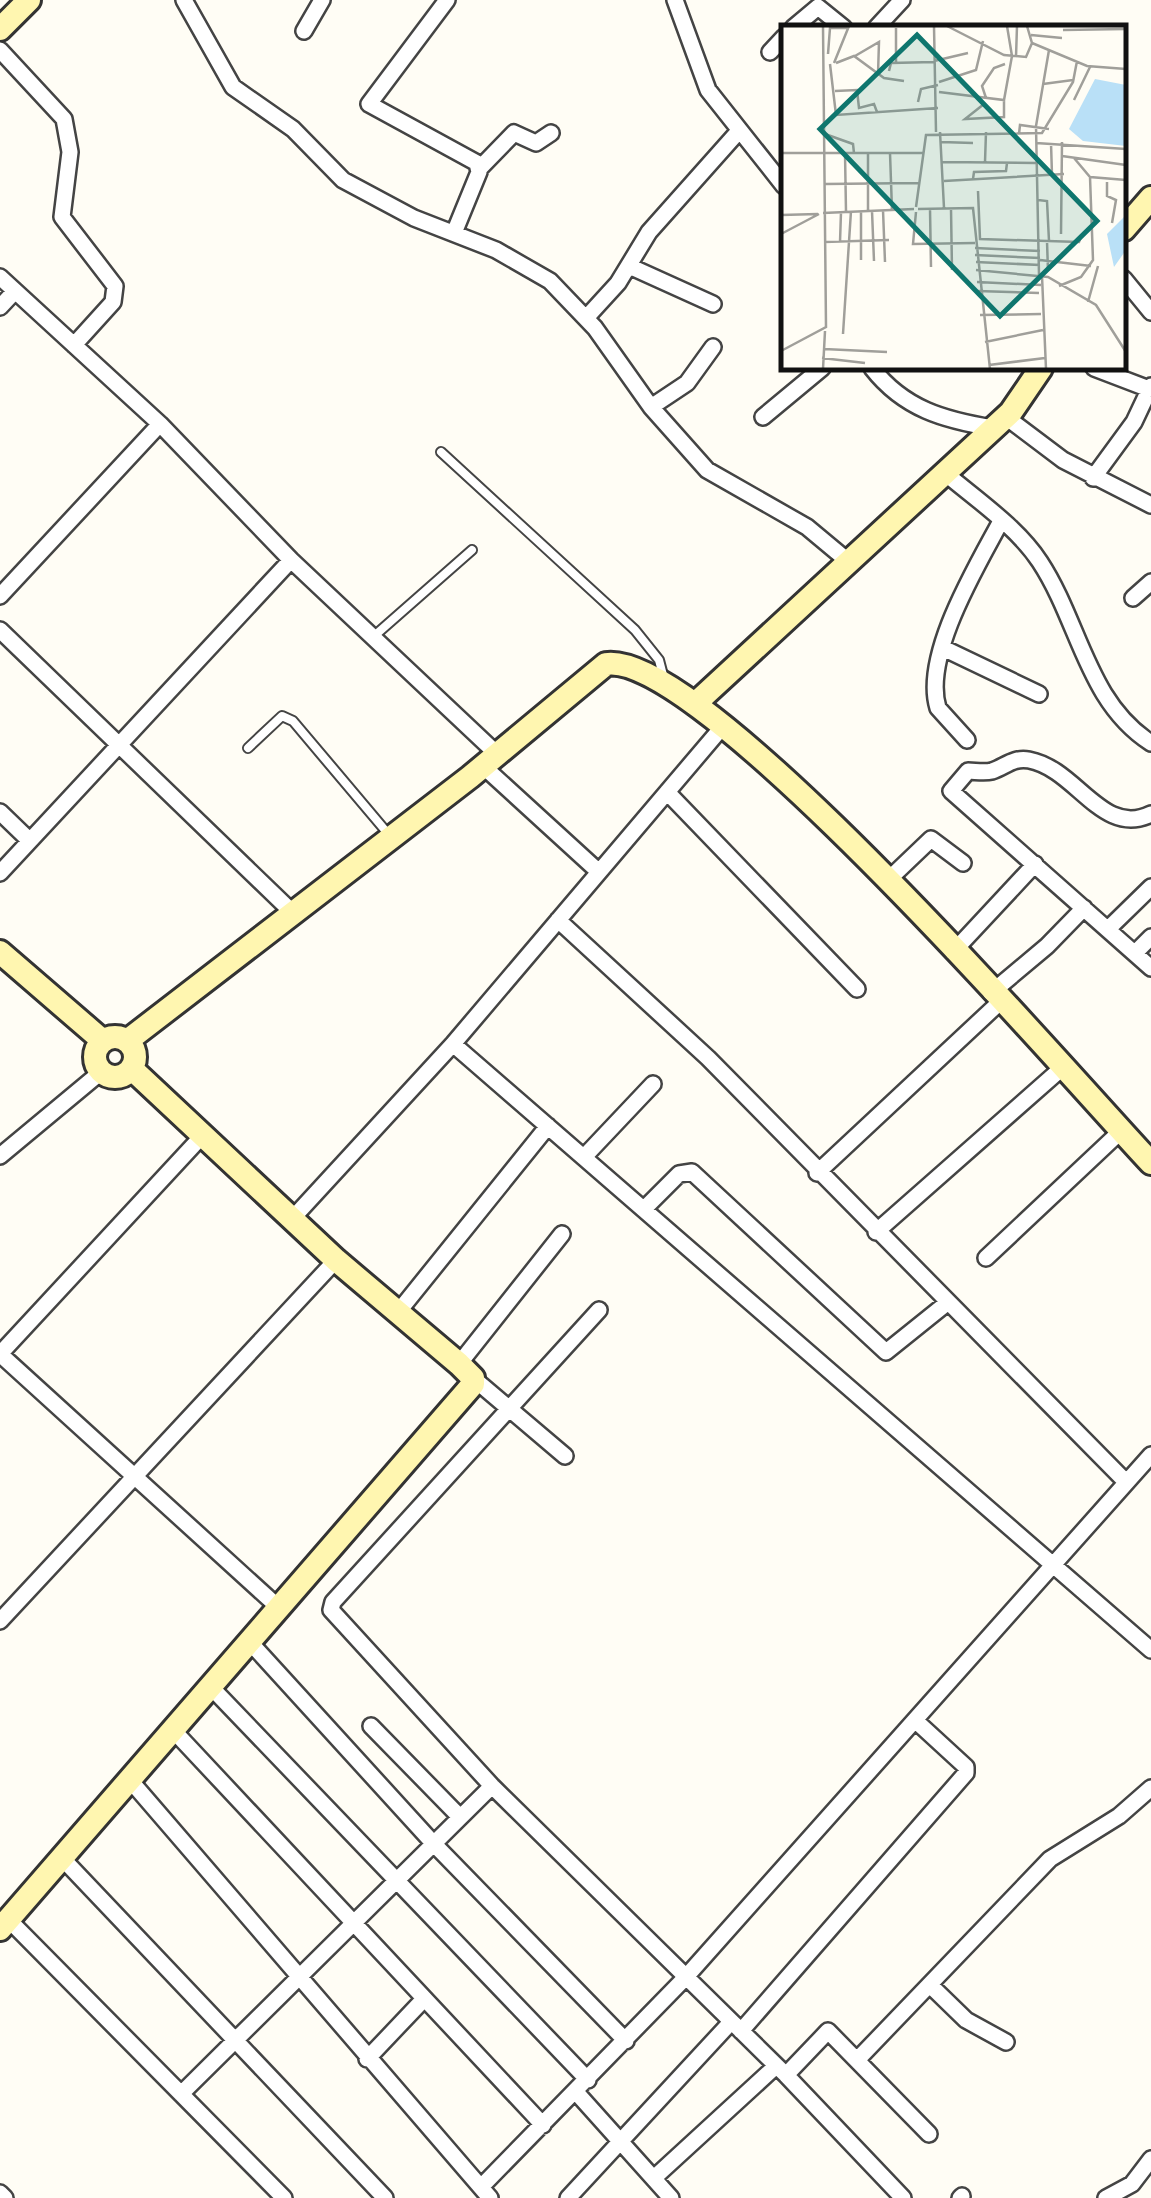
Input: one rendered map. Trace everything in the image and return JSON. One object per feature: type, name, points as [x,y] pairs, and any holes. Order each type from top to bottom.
[{"type":"street","points":[[0,29],[29,0]]},
{"type":"street","points":[[184,0],[233,87],[293,129],[354,189],[518,261],[550,281],[586,318],[651,407],[707,470],[806,527],[848,562]]},
{"type":"street","points":[[304,31],[322,0]]},
{"type":"street","points":[[447,0],[369,104],[480,168]]},
{"type":"street","points":[[879,25],[902,0]]},
{"type":"street","points":[[680,3],[708,90],[781,182]]},
{"type":"street","points":[[796,25],[818,7],[840,25]]},
{"type":"street","points":[[770,52],[781,40]]},
{"type":"street","points":[[0,50],[64,118],[70,152],[62,217],[116,286],[113,302],[74,345]]},
{"type":"street","points":[[586,318],[629,266],[649,232],[738,132]]},
{"type":"street","points":[[454,233],[480,168],[514,133],[536,143],[551,133]]},
{"type":"street","points":[[1126,227],[1151,198]]},
{"type":"street","points":[[629,266],[713,304]]},
{"type":"street","points":[[0,277],[160,424],[373,637],[599,872]]},
{"type":"street","points":[[1126,281],[1151,312]]},
{"type":"street","points":[[0,306],[14,291]]},
{"type":"street","points":[[651,407],[688,383],[713,347]]},
{"type":"street","points":[[763,416],[820,370]]},
{"type":"street","points":[[874,370],[898,395],[922,411],[1000,422],[1094,478],[1151,505]]},
{"type":"street","points":[[697,702],[1000,422],[1039,370]]},
{"type":"street","points":[[1094,478],[1134,422],[1150,387],[1100,370]]},
{"type":"street","points":[[0,596],[160,424]]},
{"type":"street","points":[[945,473],[1001,521],[1039,561],[1108,705],[1132,731],[1151,743]]},
{"type":"street","points":[[967,740],[945,718],[936,700],[943,648],[948,626],[1001,521]]},
{"type":"street","points":[[0,873],[292,560]]},
{"type":"street","points":[[1133,598],[1151,582]]},
{"type":"street","points":[[0,630],[292,912]]},
{"type":"street","points":[[943,648],[1039,694]]},
{"type":"street","points":[[128,1041],[490,760],[606,664],[638,666],[697,702],[800,789],[1151,1163]]},
{"type":"street","points":[[292,1220],[453,1044],[724,725]]},
{"type":"street","points":[[1151,814],[1135,822],[1118,820],[1065,778],[1030,760],[1010,762],[990,772],[968,770],[952,794],[1151,968]]},
{"type":"street","points":[[667,792],[856,990]]},
{"type":"street","points":[[0,812],[29,840]]},
{"type":"street","points":[[887,881],[931,839],[963,863]]},
{"type":"street","points":[[953,952],[1035,864]]},
{"type":"street","points":[[1108,930],[1151,888]]},
{"type":"street","points":[[817,1173],[1084,908]]},
{"type":"street","points":[[558,920],[708,1058],[817,1173],[1126,1482]]},
{"type":"street","points":[[1134,953],[1151,937]]},
{"type":"street","points":[[0,952],[103,1041]]},
{"type":"street","points":[[115,1036],[128,1041],[135,1051],[132,1069],[114,1078],[101,1072],[95,1060],[103,1041],[115,1036]]},
{"type":"street","points":[[453,1044],[1151,1649]]},
{"type":"street","points":[[876,1232],[1062,1068]]},
{"type":"street","points":[[132,1069],[336,1260],[565,1456]]},
{"type":"street","points":[[0,1156],[101,1072]]},
{"type":"street","points":[[584,1156],[653,1084]]},
{"type":"street","points":[[399,1311],[548,1126]]},
{"type":"street","points":[[986,1258],[1121,1131]]},
{"type":"street","points":[[203,1134],[0,1354],[277,1606]]},
{"type":"street","points":[[644,1209],[679,1174],[692,1172],[886,1352],[947,1303]]},
{"type":"street","points":[[284,2198],[4,1924],[468,1391],[466,1371],[562,1234]]},
{"type":"street","points":[[0,1622],[336,1260]]},
{"type":"street","points":[[598,1310],[332,1605],[334,1614],[492,1786],[781,2070],[903,2198]]},
{"type":"street","points":[[130,1780],[298,1980],[486,2192],[917,1722],[1151,1454]]},
{"type":"street","points":[[248,1640],[433,1843],[626,2041]]},
{"type":"street","points":[[210,1686],[396,1880],[582,2086],[623,2143],[671,2198]]},
{"type":"street","points":[[568,2198],[736,2027],[966,1773],[966,1768],[917,1722]]},
{"type":"street","points":[[371,1726],[460,1817]]},
{"type":"street","points":[[172,1730],[544,2125]]},
{"type":"street","points":[[182,2094],[492,1786]]},
{"type":"street","points":[[858,2059],[1050,1859],[1119,1816],[1151,1788]]},
{"type":"street","points":[[63,1858],[385,2198]]},
{"type":"street","points":[[930,1984],[966,2020],[1006,2042]]},
{"type":"street","points":[[367,2058],[424,1999]]},
{"type":"street","points":[[655,2176],[826,2031],[929,2134]]},
{"type":"street","points":[[1106,2198],[1132,2184],[1151,2159]]},
{"type":"lane","points":[[442,452],[634,630],[659,660],[664,682]]},
{"type":"lane","points":[[373,637],[472,550]]},
{"type":"lane","points":[[248,748],[276,720],[287,717],[391,836]]}]
